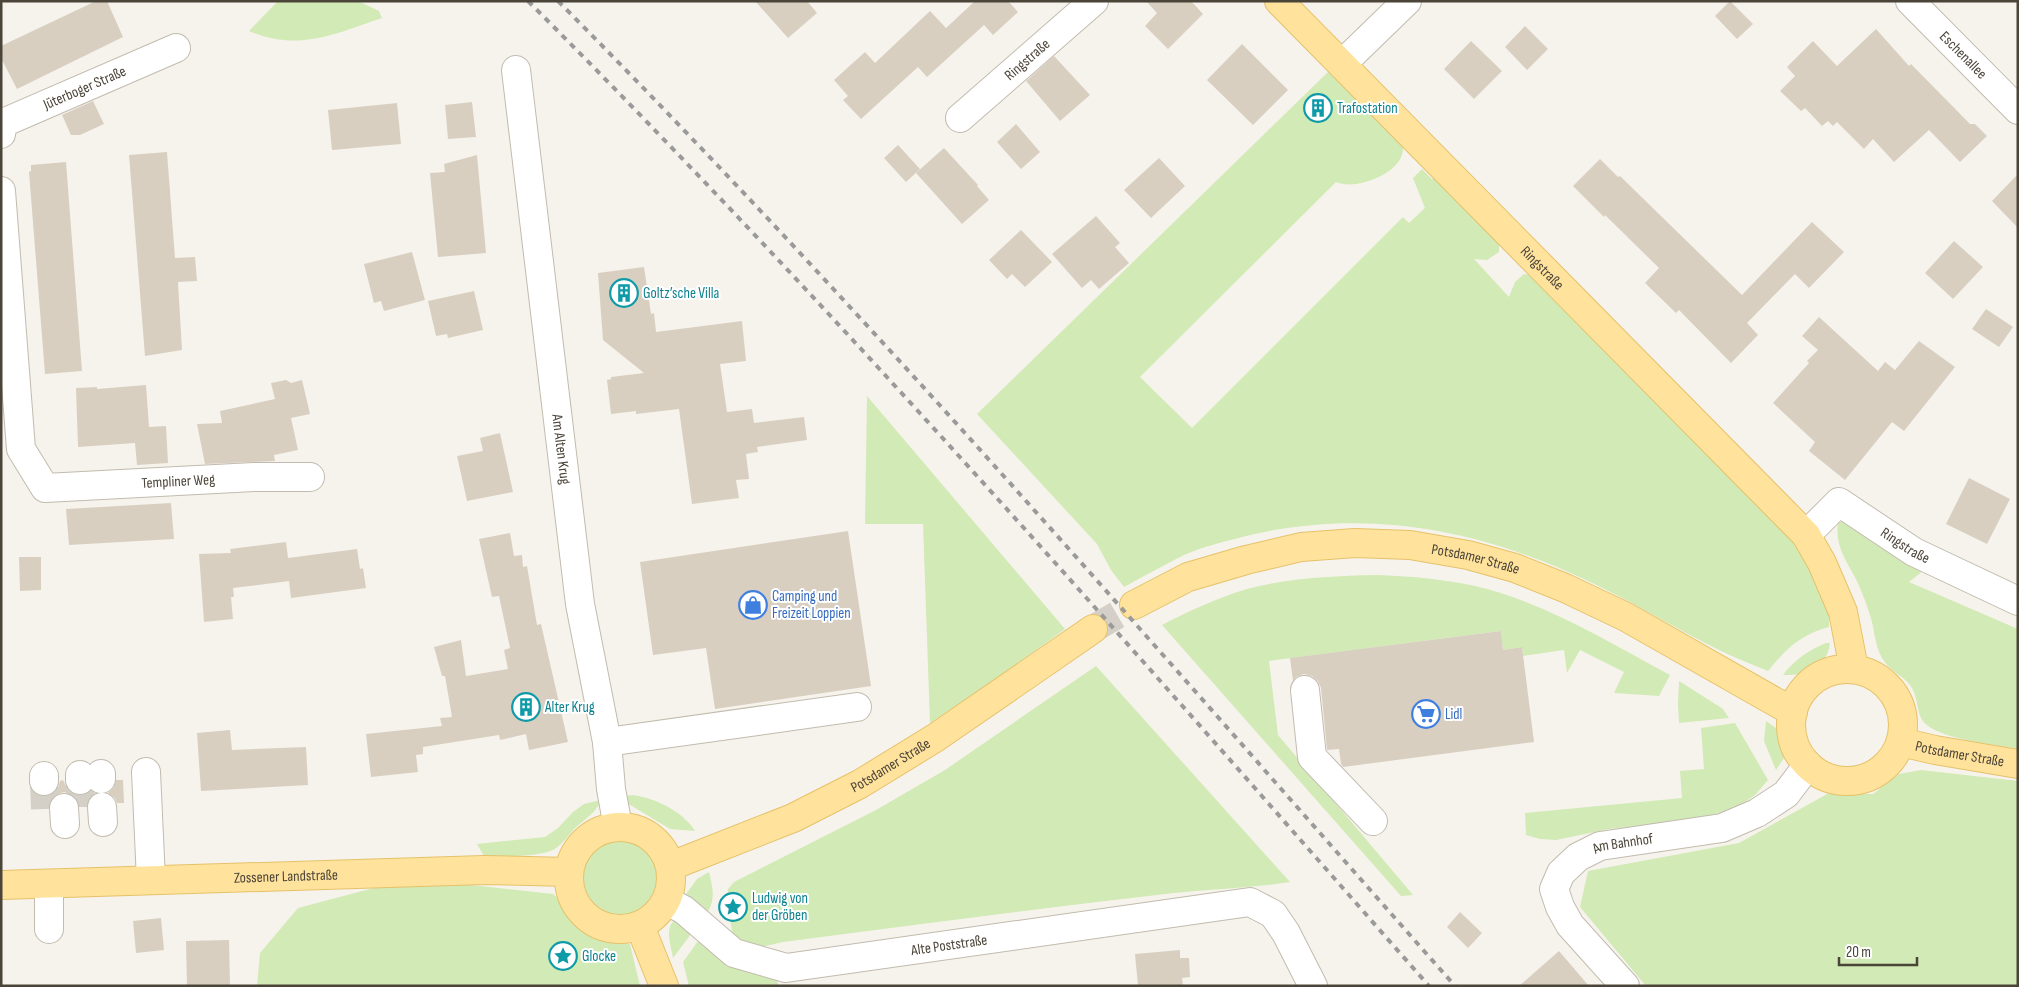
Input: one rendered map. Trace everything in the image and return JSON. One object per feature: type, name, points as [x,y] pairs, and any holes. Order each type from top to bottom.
[{"type":"main road","name":"Ringstraße","points":[[1279,1],[1806,535],[1826,572],[1843,612],[1854,669]]},
{"type":"main road","name":"Potsdamer Straße","points":[[1134,605],[1188,577],[1246,560],[1301,547],[1355,543],[1420,547],[1468,555],[1515,568],[1564,588],[1626,617],[1793,712]]},
{"type":"main road","name":"Potsdamer Straße","points":[[670,866],[793,818],[860,784],[935,738],[1093,629]]},
{"type":"main road","points":[[1854,669],[1864,671],[1881,680],[1894,694],[1904,722],[1901,742],[1897,751],[1884,767],[1876,774],[1856,781],[1830,778],[1808,766],[1793,740],[1791,731],[1793,712],[1801,693],[1815,679],[1834,670],[1854,669]]},
{"type":"main road","name":"Potsdamer Straße","points":[[1901,742],[1935,750],[2018,764]]},
{"type":"main road","points":[[618,827],[636,829],[651,837],[663,850],[670,866],[671,887],[667,900],[653,918],[640,926],[616,930],[592,922],[580,911],[572,896],[569,872],[574,854],[586,840],[600,831],[618,827]]},
{"type":"main road","name":"Zossener Landstraße","points":[[1,885],[484,870],[569,872]]},
{"type":"main road","points":[[640,926],[664,986]]},
{"type":"street","name":"Ringstraße","points":[[960,118],[1094,1]]},
{"type":"street","points":[[1342,64],[1407,1]]},
{"type":"street","name":"Eschenallee","points":[[1910,1],[2018,110]]},
{"type":"street","name":"Jüterboger Straße","points":[[1,134],[3,123],[176,48]]},
{"type":"street","name":"Am Alten Krug","points":[[516,70],[580,604],[607,742],[611,788],[618,827]]},
{"type":"street","points":[[1,191],[6,318]]},
{"type":"street","name":"Templiner Weg","points":[[6,318],[21,449],[45,488],[254,477],[310,477]]},
{"type":"street","name":"Ringstraße","points":[[1806,535],[1839,502],[1914,552],[2018,602]]},
{"type":"street","points":[[1305,690],[1312,757],[1355,789],[1373,820]]},
{"type":"street","points":[[607,742],[857,706]]},
{"type":"street","name":"Am Bahnhof","points":[[1625,986],[1570,926],[1560,907],[1554,889],[1561,872],[1578,857],[1600,846],[1722,828],[1757,813],[1786,794],[1808,766]]},
{"type":"street","points":[[146,772],[151,880]]},
{"type":"street","points":[[49,884],[49,929]]},
{"type":"street","name":"Alte Poststraße","points":[[667,900],[684,910],[734,953],[786,968],[1250,902],[1274,914],[1286,933],[1312,986]]},
{"type":"green space","points":[[278,1],[358,1],[379,11],[382,18],[332,35],[300,40],[267,37],[249,31]]},
{"type":"green space","points":[[1328,72],[1402,143],[1403,153],[1399,161],[1381,176],[1369,181],[1357,184],[1336,182],[1140,377],[1192,428],[1403,217],[1409,223],[1425,208],[1413,178],[1422,169],[1432,179],[1435,176],[1499,242],[1499,252],[1487,260],[1474,259],[1509,297],[1515,282],[1524,274],[1532,275],[1803,549],[1829,610],[1829,627],[1810,634],[1795,643],[1768,671],[1719,650],[1603,588],[1545,562],[1503,547],[1461,536],[1418,528],[1374,524],[1331,524],[1286,528],[1242,537],[1184,555],[1124,587],[1111,570],[1097,544],[977,414]]},
{"type":"green space","points":[[867,396],[1065,629],[993,681],[930,723],[923,524],[865,524]]},
{"type":"green space","points":[[1849,520],[1929,566],[1909,582],[2018,629],[2018,749],[1957,738],[1935,730],[1923,722],[1919,714],[1915,695],[1910,686],[1881,657],[1865,600],[1841,551],[1838,523]]},
{"type":"green space","points":[[1376,575],[1450,581],[1501,593],[1551,612],[1670,675],[1659,696],[1614,693],[1624,672],[1580,650],[1567,673],[1564,650],[1523,656],[1522,647],[1503,650],[1501,631],[1269,661],[1278,735],[1413,895],[1401,896],[1162,625],[1214,601],[1263,585],[1311,578]]},
{"type":"green space","points":[[1826,643],[1830,643],[1828,652],[1814,669],[1799,674],[1783,675],[1802,656]]},
{"type":"green space","points":[[1096,666],[1290,882],[1174,893],[1027,911],[783,942],[752,949],[734,942],[728,908],[728,889],[734,882],[876,810],[945,770]]},
{"type":"green space","points":[[1679,681],[1723,709],[1729,718],[1679,723]]},
{"type":"green space","points":[[1766,721],[1776,728],[1786,743],[1784,758],[1776,770],[1764,741]]},
{"type":"green space","points":[[1735,723],[1768,780],[1755,795],[1738,807],[1699,819],[1609,829],[1556,840],[1540,839],[1526,835],[1525,813],[1682,798],[1680,771],[1704,769],[1701,728]]},
{"type":"green space","points":[[1921,770],[2018,781],[2018,986],[1646,986],[1580,907],[1588,871],[1739,843],[1829,793],[1873,794],[1899,774]]},
{"type":"green space","points":[[633,795],[650,799],[668,807],[684,818],[695,831],[670,829],[627,803],[625,796]]},
{"type":"green space","points":[[601,800],[595,810],[553,850],[530,855],[485,858],[477,844],[545,837],[558,828],[573,812],[584,804]]},
{"type":"green space","points":[[621,839],[636,842],[653,856],[657,863],[660,878],[657,893],[643,910],[636,914],[621,917],[606,914],[589,900],[585,893],[582,878],[585,863],[599,846],[606,842]]},
{"type":"green space","points":[[709,872],[713,894],[706,915],[689,900],[686,894],[697,879]]},
{"type":"green space","points":[[452,883],[553,894],[583,929],[604,940],[630,944],[640,986],[257,986],[260,953],[298,908],[385,885]]},
{"type":"green space","points":[[677,919],[694,930],[673,958],[669,931],[670,926]]},
{"type":"green space","points":[[701,937],[733,966],[750,973],[777,973],[778,986],[689,986],[683,962]]},
{"type":"building","points":[[96,1],[107,1],[123,37],[17,89],[1,58],[1,46]]},
{"type":"building","points":[[755,1],[807,1],[817,13],[788,38]]},
{"type":"building","points":[[975,1],[1008,1],[1018,12],[993,35],[984,25],[927,77],[918,67],[861,119],[843,100],[848,96],[834,80],[865,52],[875,63],[930,11],[946,28]]},
{"type":"building","points":[[1146,1],[1191,1],[1203,14],[1168,49],[1145,26],[1157,13]]},
{"type":"building","points":[[1730,1],[1753,24],[1737,39],[1715,16]]},
{"type":"building","points":[[1525,26],[1548,49],[1527,70],[1505,47]]},
{"type":"building","points":[[1876,29],[1909,66],[1911,64],[1970,124],[1975,124],[1987,136],[1960,162],[1929,130],[1894,162],[1873,139],[1864,149],[1837,122],[1833,126],[1828,121],[1822,126],[1805,108],[1801,111],[1780,91],[1795,76],[1787,67],[1813,41],[1837,66]]},
{"type":"building","points":[[1471,41],[1502,71],[1474,99],[1444,69]]},
{"type":"building","points":[[1242,44],[1288,90],[1253,125],[1207,80]]},
{"type":"building","points":[[1054,56],[1090,95],[1060,121],[1026,81]]},
{"type":"building","name":"Trafostation","points":[[1318,93],[1333,109],[1318,123],[1303,108]]},
{"type":"building","points":[[93,101],[104,124],[80,135],[71,135],[62,115]]},
{"type":"building","points":[[472,102],[476,137],[448,139],[445,105]]},
{"type":"building","points":[[397,103],[401,144],[332,150],[328,110]]},
{"type":"building","points":[[1016,124],[1040,152],[1021,169],[997,142]]},
{"type":"building","points":[[898,145],[920,169],[906,182],[884,158]]},
{"type":"building","points":[[944,148],[989,200],[962,224],[916,173]]},
{"type":"building","points":[[167,152],[175,258],[195,257],[197,281],[178,282],[182,350],[145,356],[129,155]]},
{"type":"building","points":[[477,155],[486,253],[438,257],[430,173],[445,172],[444,164]]},
{"type":"building","points":[[1159,158],[1185,186],[1151,218],[1124,190]]},
{"type":"building","points":[[1600,159],[1618,177],[1620,176],[1742,295],[1812,222],[1844,252],[1809,288],[1795,274],[1747,323],[1758,335],[1731,363],[1679,310],[1676,313],[1645,283],[1659,268],[1573,186]]},
{"type":"building","points":[[66,162],[82,371],[45,374],[29,172],[31,171],[31,165]]},
{"type":"building","points":[[2018,174],[2018,228],[1992,201]]},
{"type":"building","points":[[1096,216],[1120,243],[1115,247],[1129,263],[1099,289],[1091,280],[1082,288],[1052,254]]},
{"type":"building","points":[[1021,230],[1052,262],[1025,287],[1012,274],[1007,279],[989,260]]},
{"type":"building","points":[[1954,241],[1983,267],[1953,299],[1925,273]]},
{"type":"building","points":[[412,252],[425,300],[384,311],[381,301],[374,303],[364,264]]},
{"type":"building","points":[[644,267],[651,314],[654,313],[656,332],[742,321],[746,361],[720,364],[727,412],[752,409],[754,423],[804,417],[807,440],[757,447],[758,452],[746,454],[749,479],[736,480],[739,498],[692,504],[679,409],[636,414],[636,411],[611,414],[607,380],[611,379],[611,377],[644,373],[603,340],[598,273]]},
{"type":"building","points":[[474,291],[483,330],[448,338],[447,334],[436,336],[428,301]]},
{"type":"building","points":[[1986,309],[2013,327],[1999,347],[1972,329]]},
{"type":"building","points":[[1819,317],[1878,371],[1885,362],[1895,370],[1919,341],[1955,367],[1904,431],[1892,422],[1845,480],[1809,451],[1815,442],[1773,403],[1809,363],[1807,361],[1818,350],[1802,336]]},
{"type":"building","points":[[286,380],[291,383],[302,380],[310,414],[291,418],[298,450],[274,455],[275,461],[205,464],[197,424],[222,423],[220,411],[275,399],[271,383]]},
{"type":"building","points":[[146,385],[149,427],[166,426],[168,463],[137,465],[135,443],[78,447],[76,388],[97,387],[97,389]]},
{"type":"building","points":[[500,433],[513,492],[467,501],[457,456],[483,451],[480,438]]},
{"type":"building","points":[[1969,478],[2010,499],[1987,544],[1946,524]]},
{"type":"building","points":[[171,503],[174,539],[69,545],[66,509]]},
{"type":"building","name":"Camping und Freizeit Loppien","points":[[848,531],[871,686],[715,709],[706,648],[653,655],[640,562]]},
{"type":"building","points":[[510,533],[514,556],[522,555],[523,567],[527,566],[537,625],[541,624],[568,742],[529,750],[526,734],[500,740],[499,735],[423,747],[423,754],[416,755],[418,772],[371,777],[366,734],[442,726],[440,718],[452,717],[445,676],[442,676],[434,647],[461,640],[466,676],[508,669],[504,650],[510,648],[499,596],[492,597],[479,539]]},
{"type":"building","points":[[286,542],[288,558],[357,549],[360,569],[363,568],[366,588],[291,598],[289,581],[233,588],[234,597],[231,597],[233,619],[204,622],[199,554],[231,553],[230,549]]},
{"type":"building","points":[[19,557],[41,557],[41,590],[20,591]]},
{"type":"building","name":"Lidl","points":[[1501,631],[1503,650],[1522,647],[1534,742],[1343,767],[1339,749],[1327,750],[1321,688],[1318,681],[1312,676],[1304,674],[1296,677],[1293,681],[1290,658]]},
{"type":"building","points":[[230,730],[232,750],[306,747],[308,785],[201,791],[197,733]]},
{"type":"building","points":[[63,780],[73,794],[80,796],[91,790],[95,793],[88,800],[87,807],[80,807],[77,799],[71,794],[64,792],[55,795],[48,809],[40,809],[39,795],[44,797],[52,794],[58,788],[60,781]]},
{"type":"building","points":[[116,780],[123,780],[124,803],[117,803],[115,798],[108,793],[114,787]]},
{"type":"building","points":[[1460,912],[1482,933],[1468,948],[1447,927]]},
{"type":"building","points":[[161,918],[164,950],[136,953],[133,921]]},
{"type":"building","points":[[229,940],[230,986],[187,986],[186,941]]},
{"type":"building","points":[[1180,950],[1180,958],[1189,958],[1190,977],[1182,978],[1183,986],[1138,986],[1135,954]]},
{"type":"building","points":[[1559,951],[1589,986],[1519,986]]},
{"type":"tunnel","points":[[1093,629],[1134,605]]},
{"type":"tunnel","points":[[80,780],[81,807]]},
{"type":"tunnel","points":[[44,781],[45,809]]},
{"type":"railway","points":[[528,1],[645,120],[874,363],[1098,611],[1429,986]]},
{"type":"railway","points":[[558,1],[789,241],[902,364],[1125,611],[1455,986]]},
{"type":"place","name":"Trafostation","points":[[1318,108]]},
{"type":"place","name":"Goltz’sche Villa","points":[[624,293]]},
{"type":"place","name":"Camping und Freizeit Loppien","points":[[753,605]]},
{"type":"place","name":"Alter Krug","points":[[526,707]]},
{"type":"place","name":"Lidl","points":[[1426,714]]},
{"type":"place","name":"Ludwig von der Gröben","points":[[733,907]]},
{"type":"place","name":"Glocke","points":[[563,956]]}]
